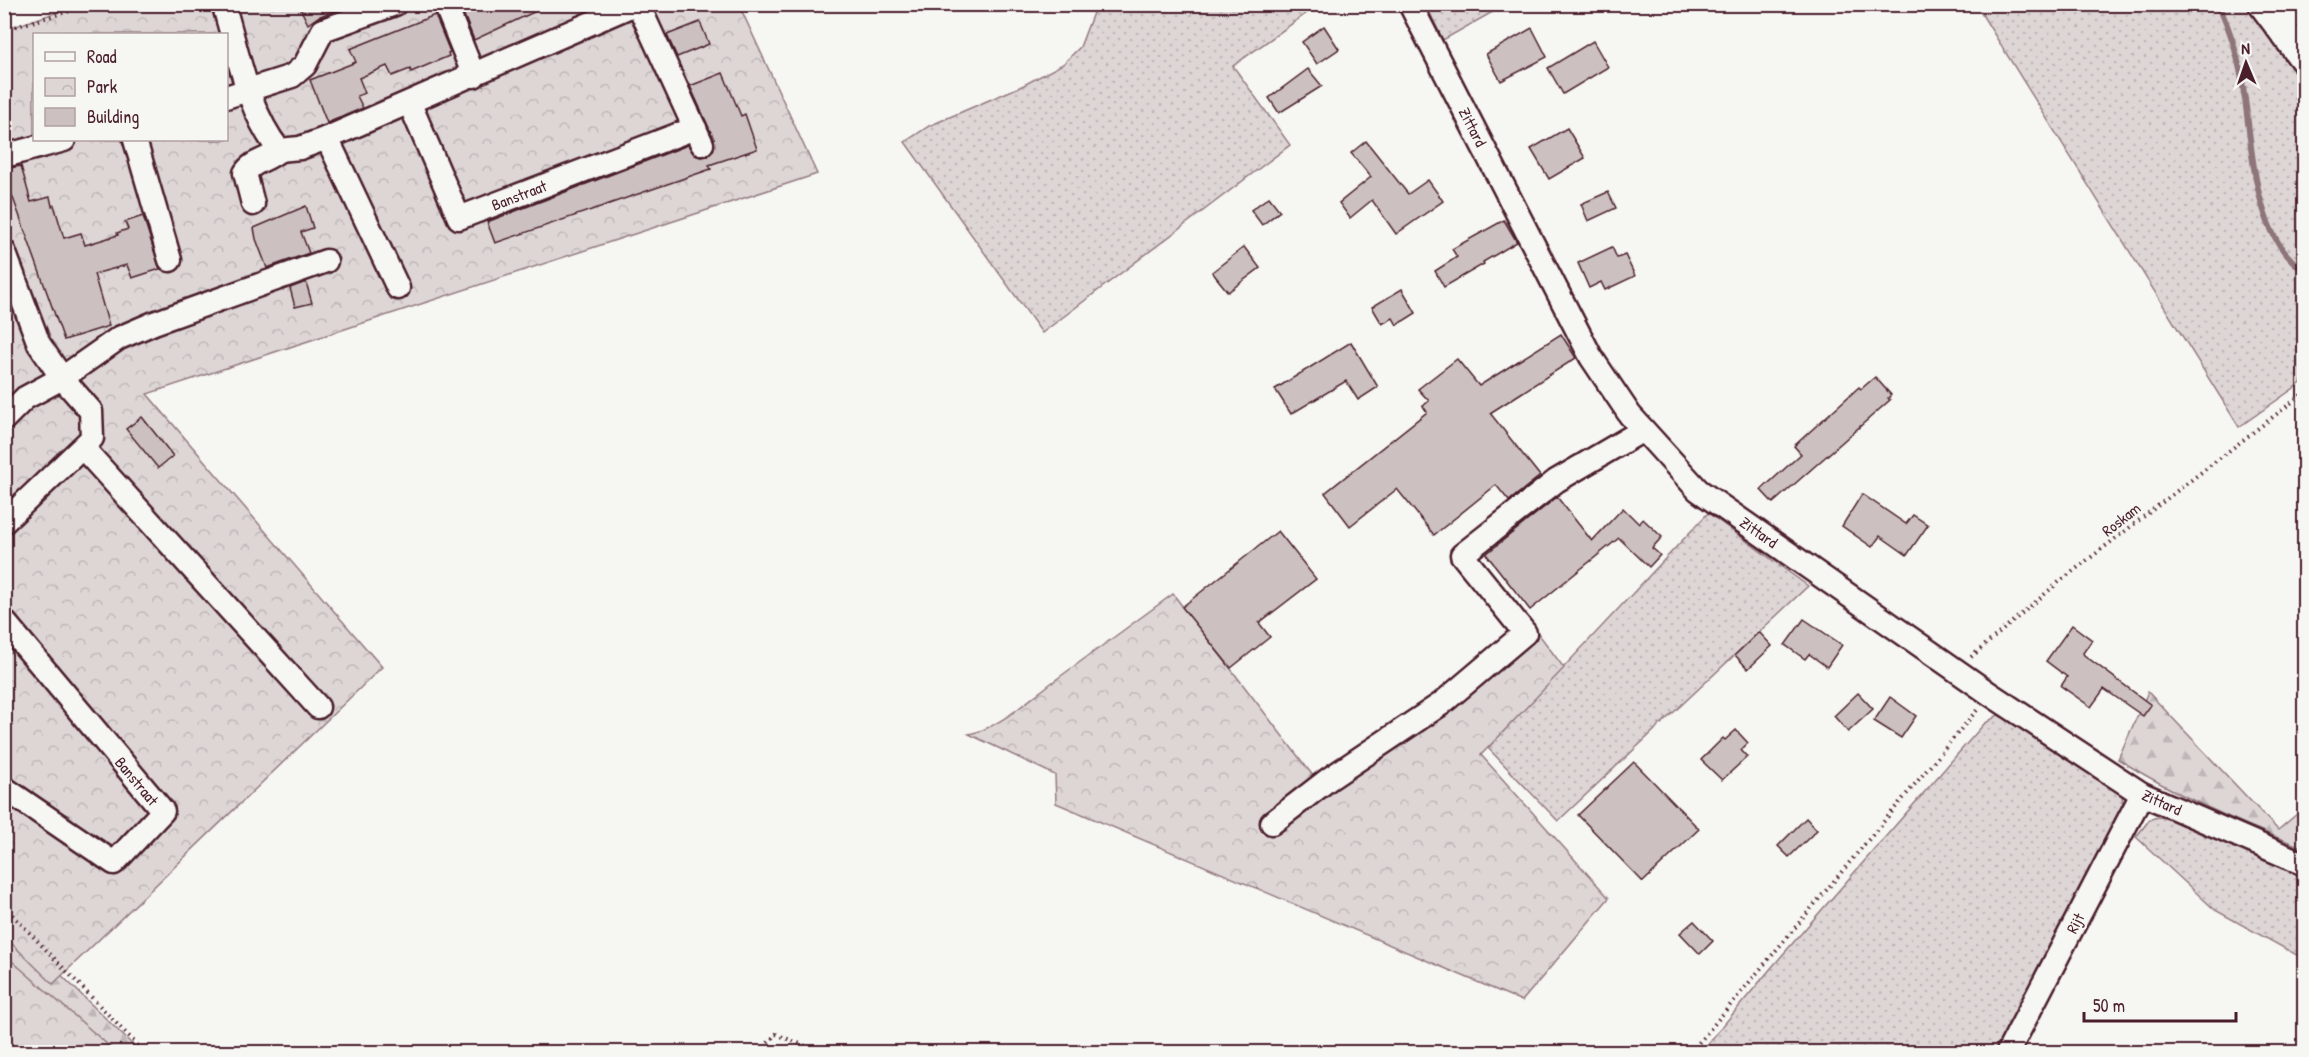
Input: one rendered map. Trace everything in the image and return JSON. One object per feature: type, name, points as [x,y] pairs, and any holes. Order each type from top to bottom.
[{"type":"main road","points":[[2263,4],[2304,59]]},
{"type":"main road","points":[[2297,4],[2304,14]]},
{"type":"street","points":[[228,96],[292,76],[304,65],[323,30],[395,4]]},
{"type":"street","points":[[445,4],[474,76]]},
{"type":"street","name":"Banstraat","points":[[253,204],[245,174],[249,166],[274,156],[279,150],[300,148],[327,138],[410,104],[636,4],[699,136],[459,218],[410,104]]},
{"type":"street","name":"Zittard","points":[[1410,4],[1591,357],[1630,415],[1698,490],[1990,694],[2142,794],[2304,864]]},
{"type":"street","points":[[225,10],[248,91],[269,138],[279,150]]},
{"type":"street","points":[[327,138],[398,288]]},
{"type":"street","points":[[4,156],[60,141]]},
{"type":"street","points":[[135,141],[170,260]]},
{"type":"street","points":[[4,251],[39,344],[62,378],[91,411],[92,438],[4,522]]},
{"type":"street","points":[[4,419],[25,398],[62,378],[119,338],[154,323],[326,261]]},
{"type":"street","points":[[1272,823],[1329,779],[1441,704],[1524,633],[1462,555],[1556,481],[1643,430]]},
{"type":"street","points":[[82,448],[318,707]]},
{"type":"street","name":"Banstraat","points":[[4,621],[163,811],[114,863],[4,788]]},
{"type":"street","name":"Rijt","points":[[2008,1053],[2142,794]]},
{"type":"path","points":[[4,30],[94,4]]},
{"type":"path","name":"Roskam","points":[[1957,669],[2058,582],[2304,393]]},
{"type":"path","points":[[1691,1053],[1990,694]]},
{"type":"path","points":[[4,906],[144,1053]]},
{"type":"path","points":[[760,1053],[776,1034],[820,1053]]},
{"type":"green space","points":[[81,4],[739,5],[817,174],[147,394],[382,667],[53,984],[5,937],[4,30]]},
{"type":"green space","points":[[1096,5],[1318,5],[1233,66],[1290,145],[1042,333],[905,142],[929,126],[1024,85],[1063,64],[1080,47]]},
{"type":"green space","points":[[1426,5],[1505,5],[1443,40]]},
{"type":"green space","points":[[1976,5],[2257,5],[2304,66],[2304,381],[2239,427]]},
{"type":"green space","points":[[1708,513],[1808,586],[1558,821],[1488,748]]},
{"type":"green space","points":[[1173,594],[1324,790],[1437,714],[1538,633],[1564,668],[1481,755],[1609,898],[1522,1001],[1056,803],[1055,775],[969,734],[1003,720]]},
{"type":"green space","points":[[2148,692],[2278,830],[2304,808],[2304,848],[2209,808],[2118,759]]},
{"type":"green space","points":[[1998,715],[2110,784],[2122,795],[2123,804],[1995,1052],[1701,1052],[1984,724]]},
{"type":"green space","points":[[2159,817],[2171,819],[2304,876],[2304,959],[2215,910],[2136,837],[2150,819]]},
{"type":"green space","points":[[4,919],[140,1052],[5,1052]]},
{"type":"green space","points":[[5,955],[116,1052],[5,1052]]},
{"type":"building","points":[[298,4],[351,4],[318,17],[308,24]]},
{"type":"building","points":[[551,4],[474,40],[460,5]]},
{"type":"building","points":[[435,15],[450,52],[449,56],[411,72],[410,69],[392,76],[387,66],[359,78],[365,93],[357,96],[363,108],[327,123],[310,80],[356,62],[350,49]]},
{"type":"building","points":[[700,22],[709,44],[677,57],[667,35]]},
{"type":"building","points":[[1324,26],[1339,49],[1317,64],[1302,42]]},
{"type":"building","points":[[1532,28],[1547,57],[1501,81],[1486,54]]},
{"type":"building","points":[[1593,41],[1608,67],[1563,94],[1548,68]]},
{"type":"building","points":[[1308,69],[1322,86],[1279,113],[1269,98]]},
{"type":"building","points":[[723,73],[741,116],[745,114],[757,149],[709,165],[711,169],[495,243],[487,222],[688,145],[695,155],[708,156],[713,151],[714,139],[690,86]]},
{"type":"building","points":[[1567,128],[1585,158],[1549,179],[1531,149]]},
{"type":"building","points":[[1366,141],[1408,194],[1428,180],[1443,201],[1396,234],[1372,200],[1350,218],[1339,203],[1371,177],[1351,153]]},
{"type":"building","points":[[21,166],[31,202],[50,197],[64,238],[81,233],[85,245],[118,235],[117,233],[128,229],[125,222],[143,216],[160,269],[132,278],[127,265],[94,274],[109,326],[64,340],[12,195],[8,197],[4,185],[4,169]]},
{"type":"building","points":[[1608,192],[1616,208],[1588,221],[1581,204]]},
{"type":"building","points":[[1269,197],[1280,211],[1262,225],[1251,210]]},
{"type":"building","points":[[306,206],[313,228],[301,232],[309,253],[267,268],[254,228]]},
{"type":"building","points":[[1504,220],[1517,242],[1444,287],[1435,271],[1457,257],[1452,249]]},
{"type":"building","points":[[1244,247],[1260,268],[1228,292],[1212,272]]},
{"type":"building","points":[[1612,247],[1617,258],[1625,255],[1635,276],[1605,290],[1601,282],[1589,288],[1578,263]]},
{"type":"building","points":[[306,282],[312,303],[295,307],[290,288]]},
{"type":"building","points":[[1402,289],[1416,313],[1397,325],[1393,318],[1382,324],[1372,307]]},
{"type":"building","points":[[1561,334],[1576,358],[1490,413],[1540,476],[1509,501],[1496,485],[1434,535],[1397,489],[1350,526],[1325,493],[1427,412],[1423,406],[1429,401],[1418,389],[1457,359],[1479,386]]},
{"type":"building","points":[[1351,342],[1378,387],[1358,400],[1346,381],[1291,414],[1275,389]]},
{"type":"building","points":[[1875,377],[1891,395],[1888,398],[1890,400],[1773,503],[1761,490],[1801,454],[1794,446],[1859,387],[1861,389]]},
{"type":"building","points":[[142,417],[173,456],[158,468],[126,429]]},
{"type":"building","points":[[1862,494],[1906,524],[1913,515],[1928,525],[1907,555],[1880,536],[1872,547],[1842,526]]},
{"type":"building","points":[[1557,497],[1592,541],[1623,508],[1639,524],[1643,519],[1662,537],[1652,548],[1660,555],[1649,567],[1619,538],[1530,610],[1486,554]]},
{"type":"building","points":[[1278,531],[1316,579],[1259,623],[1270,637],[1231,668],[1182,607]]},
{"type":"building","points":[[1804,619],[1842,645],[1827,667],[1809,654],[1805,659],[1785,645]]},
{"type":"building","points":[[2072,625],[2092,640],[2083,653],[2084,655],[2151,705],[2143,716],[2104,689],[2091,707],[2061,686],[2067,677],[2046,661]]},
{"type":"building","points":[[1759,632],[1772,646],[1748,669],[1735,655]]},
{"type":"building","points":[[1858,693],[1873,709],[1848,732],[1834,716]]},
{"type":"building","points":[[1890,697],[1916,716],[1901,738],[1874,721]]},
{"type":"building","points":[[1736,730],[1748,743],[1741,750],[1747,757],[1722,780],[1701,760],[1723,738],[1725,740]]},
{"type":"building","points":[[1634,762],[1699,829],[1643,882],[1578,815]]},
{"type":"building","points":[[1806,818],[1817,830],[1789,857],[1778,846]]},
{"type":"building","points":[[1694,921],[1713,941],[1700,954],[1680,933]]},
{"type":"waterway","points":[[2218,4],[2231,36],[2240,71],[2253,164],[2265,214],[2274,236],[2287,255],[2304,270]]}]
